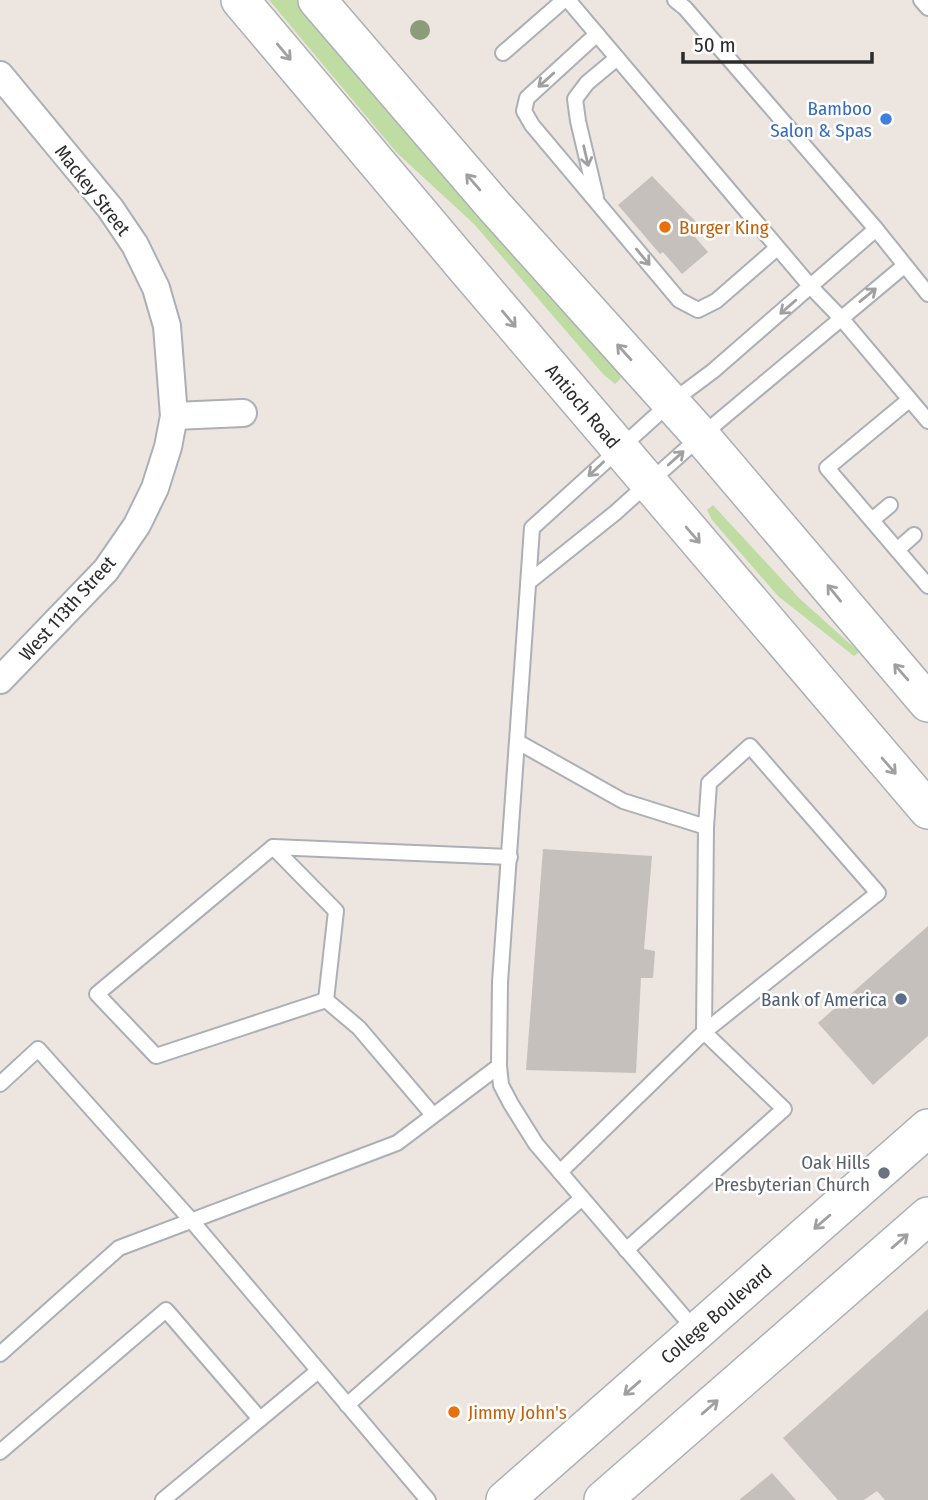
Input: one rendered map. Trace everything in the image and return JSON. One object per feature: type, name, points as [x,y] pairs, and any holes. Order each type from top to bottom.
[{"type":"main road","name":"Antioch Road","points":[[240,0],[928,810]]},
{"type":"main road","points":[[317,0],[495,207],[701,436],[928,703]]},
{"type":"main road","name":"College Boulevard","points":[[505,1500],[928,1128]]},
{"type":"main road","points":[[603,1500],[928,1216]]},
{"type":"street","name":"Mackey Street","points":[[0,75],[110,208],[135,245],[156,288],[167,326],[174,416]]},
{"type":"street","points":[[174,416],[243,413]]},
{"type":"street","name":"West 113th Street","points":[[0,680],[106,570],[137,526],[155,488],[168,447],[174,416]]},
{"type":"lane","points":[[503,53],[566,0],[928,421]]},
{"type":"lane","points":[[675,0],[685,8],[876,229],[928,294]]},
{"type":"lane","points":[[922,0],[928,8]]},
{"type":"lane","points":[[597,34],[536,88],[527,98],[524,111],[532,125],[679,300],[698,310],[716,301],[777,248]]},
{"type":"lane","points":[[597,202],[575,99],[587,83],[617,58]]},
{"type":"lane","points":[[696,1332],[536,1144],[501,1085],[500,982],[532,528],[618,448],[670,403],[713,371],[876,229]]},
{"type":"lane","points":[[530,581],[615,513],[701,436],[904,266]]},
{"type":"lane","points":[[909,400],[827,468],[897,550],[925,578]]},
{"type":"lane","points":[[872,520],[890,505]]},
{"type":"lane","points":[[897,550],[914,535]]},
{"type":"lane","points":[[518,742],[623,801],[706,827]]},
{"type":"lane","points":[[560,1172],[704,1031],[878,893],[750,746],[709,783],[706,827],[704,1031],[784,1109],[626,1250]]},
{"type":"lane","points":[[326,1000],[156,1056],[97,994],[273,847],[510,857]]},
{"type":"lane","points":[[273,847],[336,911],[326,1000]]},
{"type":"lane","points":[[326,1000],[359,1028],[433,1115]]},
{"type":"lane","points":[[0,1084],[38,1049],[191,1220],[428,1500]]},
{"type":"lane","points":[[0,1354],[119,1248],[397,1143],[499,1066]]},
{"type":"lane","points":[[347,1405],[582,1198]]},
{"type":"lane","points":[[0,1452],[166,1310],[260,1419]]},
{"type":"lane","points":[[163,1500],[318,1371]]},
{"type":"green space","points":[[269,0],[300,0],[615,367],[621,378],[615,384],[603,374],[474,224],[397,153]]},
{"type":"green space","points":[[713,505],[799,598],[859,652],[854,656],[778,596],[712,520],[707,510]]},
{"type":"building","name":"Burger King","points":[[652,176],[697,223],[689,230],[708,252],[682,274],[663,252],[660,254],[618,205]]},
{"type":"building","points":[[543,849],[652,856],[644,949],[655,951],[653,978],[641,978],[636,1073],[526,1070]]},
{"type":"building","points":[[928,926],[928,1036],[873,1085],[818,1023]]},
{"type":"building","points":[[928,1309],[928,1500],[885,1500],[877,1491],[864,1500],[838,1500],[783,1438]]},
{"type":"building","points":[[772,1473],[796,1500],[739,1500]]},
{"type":"place","name":"Bamboo Salon & Spas","points":[[886,119]]},
{"type":"place","name":"Burger King","points":[[665,227]]},
{"type":"place","name":"Bank of America","points":[[901,999]]},
{"type":"place","name":"Oak Hills Presbyterian Church","points":[[884,1173]]},
{"type":"place","name":"Jimmy John's","points":[[454,1412]]}]
